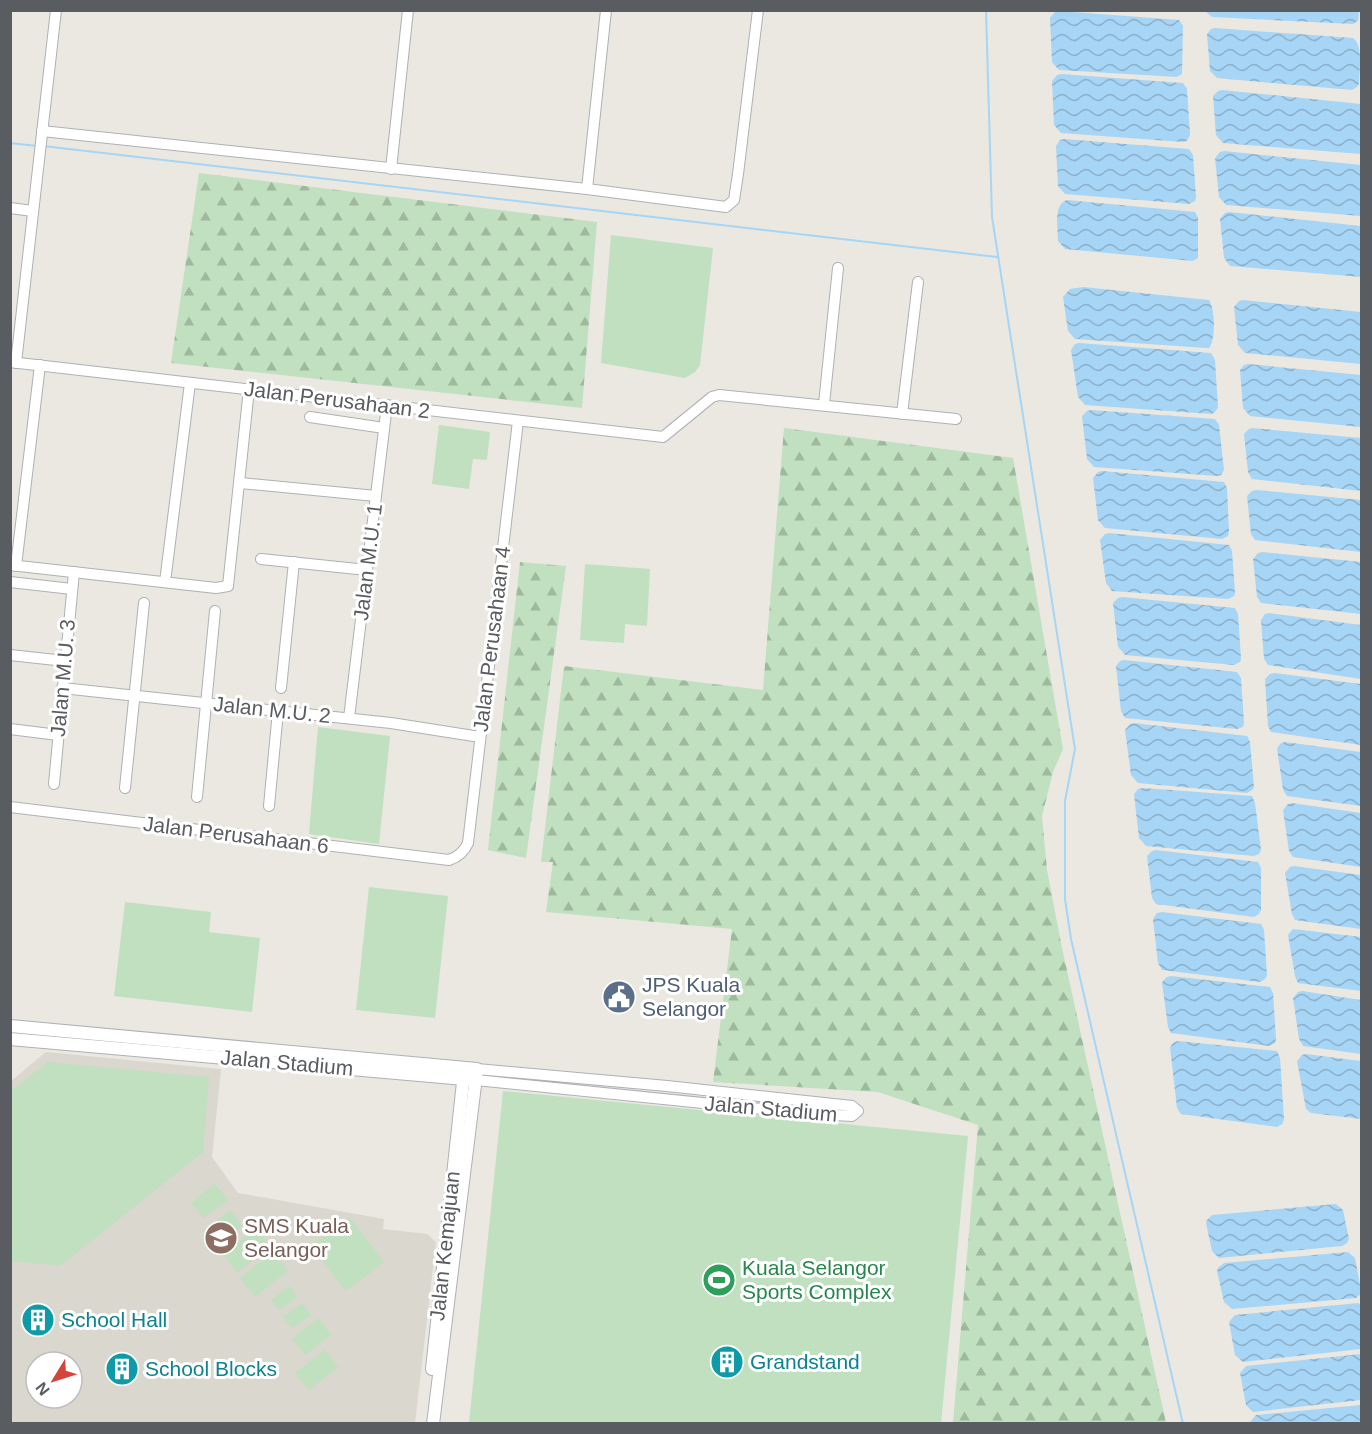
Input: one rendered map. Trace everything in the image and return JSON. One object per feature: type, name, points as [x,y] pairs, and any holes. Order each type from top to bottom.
[{"type":"street","points":[[14,362],[22,311],[56,10]]},
{"type":"street","points":[[391,169],[408,10]]},
{"type":"street","points":[[587,189],[606,10]]},
{"type":"street","points":[[42,136],[587,189],[723,207],[732,204],[738,174],[758,10]]},
{"type":"street","points":[[10,208],[33,211]]},
{"type":"street","points":[[838,268],[824,405],[956,419]]},
{"type":"street","points":[[902,414],[918,282]]},
{"type":"street","points":[[10,310],[22,311]]},
{"type":"street","name":"Jalan Perusahaan 2","points":[[14,362],[663,437],[712,397],[719,394],[824,405]]},
{"type":"street","points":[[40,365],[13,566],[224,588],[228,586],[249,389]]},
{"type":"street","points":[[165,582],[190,383]]},
{"type":"street","name":"Jalan M.U. 1","points":[[350,718],[387,405]]},
{"type":"street","points":[[310,417],[384,428]]},
{"type":"street","name":"Jalan Perusahaan 4","points":[[460,855],[468,843],[518,421]]},
{"type":"street","points":[[240,483],[376,496]]},
{"type":"street","points":[[261,559],[367,570]]},
{"type":"street","points":[[280,688],[294,562]]},
{"type":"street","name":"Jalan M.U. 3","points":[[54,784],[74,572]]},
{"type":"street","points":[[10,582],[72,589]]},
{"type":"street","points":[[125,788],[144,603]]},
{"type":"street","points":[[197,797],[215,611]]},
{"type":"street","points":[[10,655],[65,661]]},
{"type":"street","name":"Jalan M.U. 2","points":[[62,688],[350,718],[480,737]]},
{"type":"street","points":[[269,806],[278,711]]},
{"type":"street","points":[[10,729],[58,735]]},
{"type":"street","name":"Jalan Perusahaan 6","points":[[10,807],[449,860],[460,855]]},
{"type":"street","name":"Jalan Stadium","points":[[10,1026],[470,1074],[802,1113],[852,1116],[858,1111],[852,1106],[714,1091],[470,1074],[10,1039]]},
{"type":"street","name":"Jalan Kemajuan","points":[[425,1424],[470,1074]]},
{"type":"street","name":"Jalan Kemajuan","points":[[433,1424],[470,1074]]},
{"type":"shaded area","name":"SMS Kuala Selangor","points":[[46,1052],[221,1069],[212,1157],[238,1193],[384,1219],[383,1229],[427,1234],[436,1242],[415,1423],[11,1424],[11,1081]]},
{"type":"green space","points":[[199,173],[597,222],[582,408],[171,363]]},
{"type":"green space","points":[[611,235],[713,248],[700,365],[695,372],[685,378],[601,363]]},
{"type":"green space","points":[[439,425],[490,432],[487,460],[473,459],[469,489],[432,484]]},
{"type":"green space","points":[[784,428],[1013,458],[1063,749],[1053,772],[1042,816],[1047,870],[1166,1423],[953,1423],[978,1125],[878,1092],[713,1082],[732,929],[546,912],[553,862],[541,862],[564,666],[763,690]]},
{"type":"green space","points":[[520,562],[566,566],[526,858],[488,850]]},
{"type":"green space","points":[[585,564],[650,569],[647,626],[625,624],[624,643],[580,640]]},
{"type":"green space","points":[[318,727],[390,736],[379,844],[309,834]]},
{"type":"green space","points":[[369,887],[448,896],[435,1018],[356,1010]]},
{"type":"green space","points":[[125,902],[211,912],[209,932],[260,938],[252,1012],[114,996]]},
{"type":"green space","points":[[48,1062],[209,1077],[203,1152],[60,1266],[11,1261],[11,1091]]},
{"type":"green space","name":"Kuala Selangor Sports Complex","points":[[503,1091],[968,1136],[941,1423],[469,1423]]},
{"type":"green space","points":[[215,1184],[228,1200],[204,1218],[191,1203]]},
{"type":"green space","points":[[230,1210],[242,1226],[219,1244],[207,1228]]},
{"type":"green space","points":[[349,1217],[384,1262],[346,1291],[311,1246]]},
{"type":"green space","points":[[256,1228],[270,1247],[237,1273],[223,1254]]},
{"type":"green space","points":[[273,1252],[288,1271],[255,1297],[240,1278]]},
{"type":"green space","points":[[289,1286],[297,1297],[279,1311],[271,1300]]},
{"type":"green space","points":[[302,1303],[311,1315],[292,1329],[283,1317]]},
{"type":"green space","points":[[318,1318],[331,1335],[305,1355],[292,1339]]},
{"type":"green space","points":[[325,1350],[338,1367],[309,1390],[295,1373]]},
{"type":"water","points":[[1359,10],[1358,21],[1353,24],[1212,17],[1205,11]]},
{"type":"water","points":[[1059,11],[1179,20],[1183,26],[1182,74],[1177,77],[1059,70],[1052,62],[1050,18]]},
{"type":"water","points":[[1215,28],[1353,38],[1360,53],[1359,84],[1352,90],[1217,78],[1210,71],[1207,34]]},
{"type":"water","points":[[1061,74],[1183,83],[1187,89],[1190,135],[1187,141],[1061,133],[1054,125],[1052,81]]},
{"type":"water","points":[[1222,90],[1361,104],[1361,154],[1223,143],[1216,135],[1213,96]]},
{"type":"water","points":[[1060,140],[1189,149],[1193,155],[1195,201],[1189,204],[1065,194],[1058,186],[1056,146]]},
{"type":"water","points":[[1224,151],[1361,165],[1361,216],[1226,205],[1219,197],[1215,158]]},
{"type":"water","points":[[1067,200],[1195,212],[1198,218],[1198,258],[1193,261],[1065,249],[1058,241],[1057,217],[1060,206]]},
{"type":"water","points":[[1229,212],[1361,226],[1361,277],[1230,266],[1224,258],[1220,219]]},
{"type":"water","points":[[1083,287],[1209,300],[1213,310],[1214,324],[1211,344],[1209,348],[1206,348],[1075,339],[1068,331],[1063,297],[1070,289]]},
{"type":"water","points":[[1243,300],[1361,312],[1361,364],[1245,353],[1238,345],[1234,307]]},
{"type":"water","points":[[1075,344],[1211,353],[1215,360],[1218,408],[1211,414],[1085,405],[1078,397],[1071,350]]},
{"type":"water","points":[[1248,364],[1361,375],[1361,427],[1250,416],[1243,408],[1240,370]]},
{"type":"water","points":[[1091,410],[1215,419],[1219,425],[1224,470],[1221,475],[1217,476],[1094,467],[1087,459],[1082,416]]},
{"type":"water","points":[[1252,428],[1361,438],[1361,491],[1252,479],[1248,472],[1244,434]]},
{"type":"water","points":[[1102,471],[1224,482],[1227,488],[1228,536],[1222,539],[1105,528],[1098,520],[1093,478]]},
{"type":"water","points":[[1256,490],[1361,500],[1361,552],[1255,540],[1251,534],[1247,496]]},
{"type":"water","points":[[1109,533],[1229,545],[1232,551],[1234,596],[1228,599],[1112,591],[1106,583],[1100,540]]},
{"type":"water","points":[[1262,552],[1361,562],[1361,614],[1261,603],[1257,597],[1253,559]]},
{"type":"water","points":[[1122,597],[1235,608],[1238,614],[1240,662],[1234,665],[1125,655],[1118,647],[1113,603]]},
{"type":"water","points":[[1265,614],[1361,625],[1361,679],[1268,665],[1264,659],[1261,620]]},
{"type":"water","points":[[1124,660],[1237,672],[1241,678],[1243,727],[1237,729],[1125,718],[1121,711],[1116,666]]},
{"type":"water","points":[[1274,673],[1361,684],[1361,745],[1271,732],[1268,726],[1265,679]]},
{"type":"water","points":[[1134,723],[1247,736],[1250,742],[1254,787],[1247,793],[1138,783],[1131,775],[1125,730]]},
{"type":"water","points":[[1285,742],[1361,752],[1361,806],[1287,796],[1283,790],[1277,748]]},
{"type":"water","points":[[1138,789],[1252,796],[1255,803],[1261,850],[1259,854],[1254,856],[1146,846],[1139,838],[1134,794]]},
{"type":"water","points":[[1292,803],[1361,813],[1361,867],[1293,857],[1289,851],[1283,810]]},
{"type":"water","points":[[1156,850],[1258,862],[1261,868],[1261,910],[1259,914],[1254,917],[1156,904],[1152,898],[1147,856]]},
{"type":"water","points":[[1294,866],[1361,875],[1361,929],[1295,920],[1285,873]]},
{"type":"water","points":[[1157,913],[1261,924],[1264,930],[1267,976],[1260,982],[1162,970],[1158,963],[1153,919]]},
{"type":"water","points":[[1293,929],[1361,937],[1361,991],[1298,983],[1288,935]]},
{"type":"water","points":[[1171,976],[1270,987],[1273,993],[1275,1043],[1269,1046],[1171,1033],[1168,1027],[1162,982]]},
{"type":"water","points":[[1302,991],[1361,1000],[1361,1054],[1303,1046],[1299,1039],[1293,998]]},
{"type":"water","points":[[1178,1041],[1277,1051],[1280,1058],[1284,1120],[1282,1124],[1277,1127],[1181,1114],[1177,1108],[1170,1047]]},
{"type":"water","points":[[1306,1054],[1361,1061],[1361,1119],[1311,1113],[1306,1109],[1297,1061]]},
{"type":"water","points":[[1336,1204],[1343,1210],[1349,1239],[1342,1246],[1219,1258],[1212,1251],[1206,1223],[1212,1215]]},
{"type":"water","points":[[1348,1252],[1355,1258],[1361,1290],[1361,1294],[1356,1298],[1232,1309],[1224,1302],[1217,1271],[1224,1263]]},
{"type":"water","points":[[1358,1303],[1361,1305],[1361,1349],[1243,1362],[1235,1355],[1229,1322],[1235,1315]]},
{"type":"water","points":[[1361,1354],[1361,1400],[1253,1412],[1246,1405],[1240,1373],[1246,1366]]},
{"type":"water","points":[[1361,1405],[1361,1423],[1250,1422],[1256,1415]]},
{"type":"waterway","points":[[986,10],[992,217],[1075,749],[1065,801],[1065,899],[1071,939],[1183,1424]]},
{"type":"waterway","points":[[10,143],[37,146]]},
{"type":"waterway","points":[[43,146],[997,257]]},
{"type":"place","name":"JPS Kuala Selangor","points":[[619,997]]},
{"type":"place","name":"SMS Kuala Selangor","points":[[221,1238]]},
{"type":"place","name":"Kuala Selangor Sports Complex","points":[[719,1280]]},
{"type":"place","name":"School Hall","points":[[38,1320]]},
{"type":"place","name":"Grandstand","points":[[727,1362]]},
{"type":"place","name":"School Blocks","points":[[122,1369]]}]
